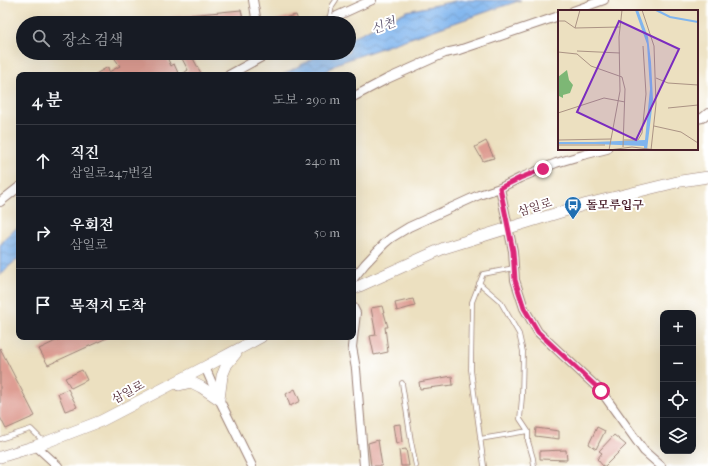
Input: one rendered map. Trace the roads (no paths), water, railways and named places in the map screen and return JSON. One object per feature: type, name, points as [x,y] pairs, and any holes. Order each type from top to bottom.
[{"type":"main road","name":"삼일로","points":[[356,288],[444,248],[587,204],[681,181],[708,177]]},
{"type":"main road","name":"삼일로","points":[[0,457],[43,443],[101,421],[256,340]]},
{"type":"main road","points":[[164,388],[191,382],[201,387],[219,400],[222,376],[227,364],[240,349]]},
{"type":"street","points":[[253,0],[256,16]]},
{"type":"street","points":[[339,16],[372,0]]},
{"type":"street","points":[[575,10],[604,0]]},
{"type":"street","points":[[356,95],[387,79],[445,53],[462,49],[558,16]]},
{"type":"street","points":[[234,72],[252,60]]},
{"type":"street","points":[[356,275],[384,244],[400,232],[418,222],[556,163],[603,150]]},
{"type":"street","points":[[500,188],[513,251],[515,280],[524,308],[538,332],[601,391],[644,451],[661,466]]},
{"type":"street","points":[[0,202],[16,189]]},
{"type":"street","points":[[353,340],[352,347],[356,369],[364,466]]},
{"type":"street","points":[[205,367],[219,400],[252,466]]},
{"type":"street","points":[[43,443],[58,466]]},
{"type":"lane","points":[[329,16],[332,6],[336,0]]},
{"type":"lane","points":[[484,466],[471,370],[472,302],[482,274],[514,268]]},
{"type":"lane","points":[[479,283],[500,301],[519,334],[524,352],[520,419],[528,431],[528,441],[534,466]]},
{"type":"lane","points":[[402,383],[410,441],[416,466]]},
{"type":"lane","points":[[0,439],[31,429],[43,443]]},
{"type":"lane","points":[[480,439],[528,431]]},
{"type":"water","name":"신천","points":[[460,0],[521,0],[356,57],[356,36],[407,11]]},
{"type":"water","points":[[310,60],[347,60],[338,63],[325,72],[288,72]]},
{"type":"water","points":[[16,229],[16,260],[0,276],[0,245],[11,232]]},
{"type":"place","name":"돌모루입구","points":[[573,220]]}]
